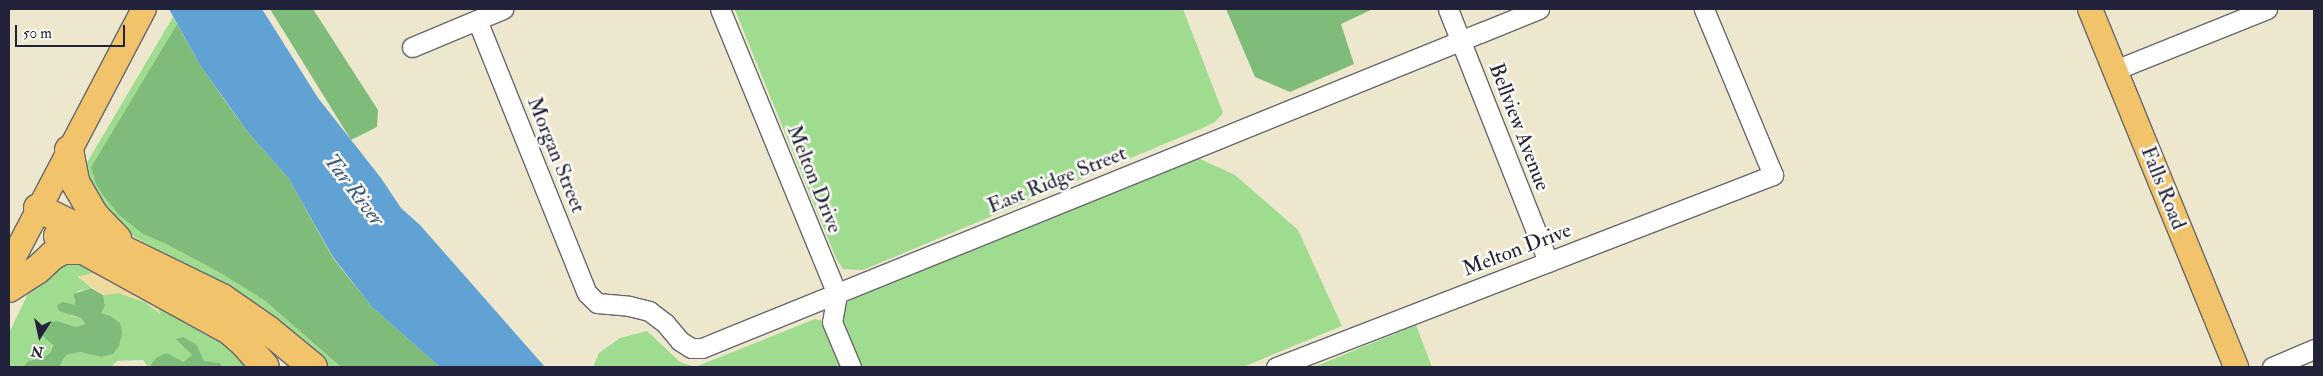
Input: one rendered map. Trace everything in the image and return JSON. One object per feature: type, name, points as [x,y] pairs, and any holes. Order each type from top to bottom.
[{"type":"highway","points":[[69,150],[75,182],[95,216],[128,251]]},
{"type":"highway","points":[[35,215],[84,250],[229,330],[245,344],[264,367]]},
{"type":"highway","points":[[35,215],[128,251],[222,298],[268,330],[313,367]]},
{"type":"highway","points":[[9,288],[37,270],[58,253],[64,250],[84,250]]},
{"type":"main road","points":[[9,266],[144,9]]},
{"type":"main road","name":"Falls Road","points":[[2090,9],[2236,367]]},
{"type":"street","points":[[412,47],[503,9]]},
{"type":"street","name":"Melton Drive","points":[[720,9],[837,294]]},
{"type":"street","name":"Bellview Avenue","points":[[1448,9],[1548,262]]},
{"type":"street","name":"East Ridge Street","points":[[597,303],[629,306],[649,312],[691,348],[702,348],[1539,9]]},
{"type":"street","name":"Melton Drive","points":[[1276,367],[1773,175],[1704,9]]},
{"type":"street","points":[[2115,70],[2267,9]]},
{"type":"street","name":"Morgan Street","points":[[477,20],[587,293],[597,303]]},
{"type":"street","points":[[837,294],[832,322],[851,367]]},
{"type":"street","points":[[2272,367],[2314,349]]},
{"type":"green space","points":[[270,9],[313,9],[378,110],[377,127],[351,140]]},
{"type":"green space","points":[[1183,9],[1223,113],[1215,122],[1205,127],[863,270],[843,269],[836,258],[735,10]]},
{"type":"green space","points":[[1226,9],[1373,9],[1341,24],[1354,64],[1290,92],[1255,77]]},
{"type":"green space","points":[[173,17],[177,24],[91,167],[143,234],[217,271],[264,300],[341,367],[322,367],[213,280],[127,233],[111,218],[82,171]]},
{"type":"green space","points":[[177,24],[200,65],[228,105],[247,131],[289,179],[333,258],[372,307],[440,367],[341,367],[264,300],[217,271],[143,234],[119,215],[103,195],[96,184],[91,167]]},
{"type":"green space","points":[[1198,158],[1235,175],[1298,230],[1342,326],[1243,367],[862,367],[840,321],[841,300]]},
{"type":"green space","points":[[69,256],[115,274],[78,276],[91,288],[78,291],[74,300],[76,306],[70,305],[71,316],[81,318],[85,324],[76,327],[57,321],[50,353],[44,357],[28,361],[23,367],[9,367],[9,333],[34,281]]},
{"type":"green space","points":[[91,288],[103,295],[105,306],[101,313],[110,316],[120,323],[122,333],[119,346],[113,354],[101,357],[80,352],[66,355],[59,367],[23,367],[28,361],[44,357],[50,353],[53,345],[43,336],[48,323],[57,321],[76,327],[85,324],[81,318],[59,311],[57,305],[63,302],[75,305],[74,294]]},
{"type":"green space","points":[[118,293],[145,302],[160,314],[155,300],[156,295],[257,367],[223,367],[220,363],[204,361],[197,345],[177,339],[192,355],[183,362],[151,364],[148,367],[143,360],[117,361],[111,367],[59,367],[66,355],[80,352],[101,357],[110,316],[101,313],[105,306],[103,295]]},
{"type":"green space","points":[[815,319],[824,321],[843,367],[695,367]]},
{"type":"green space","points":[[1416,325],[1432,367],[1314,367]]},
{"type":"green space","points":[[647,331],[680,362],[695,367],[593,367],[599,353],[620,338]]},
{"type":"green space","points":[[183,337],[197,345],[204,361],[220,363],[223,367],[149,367],[157,357],[167,353],[183,362],[192,355],[176,339]]},
{"type":"sand","points":[[92,273],[115,274],[155,300],[160,314],[145,302],[133,297],[118,293],[103,295],[78,277]]},
{"type":"water","name":"Tar River","points":[[169,9],[262,9],[318,98],[381,178],[401,208],[420,225],[545,367],[440,367],[372,307],[333,257],[289,179],[247,131],[200,65]]}]
